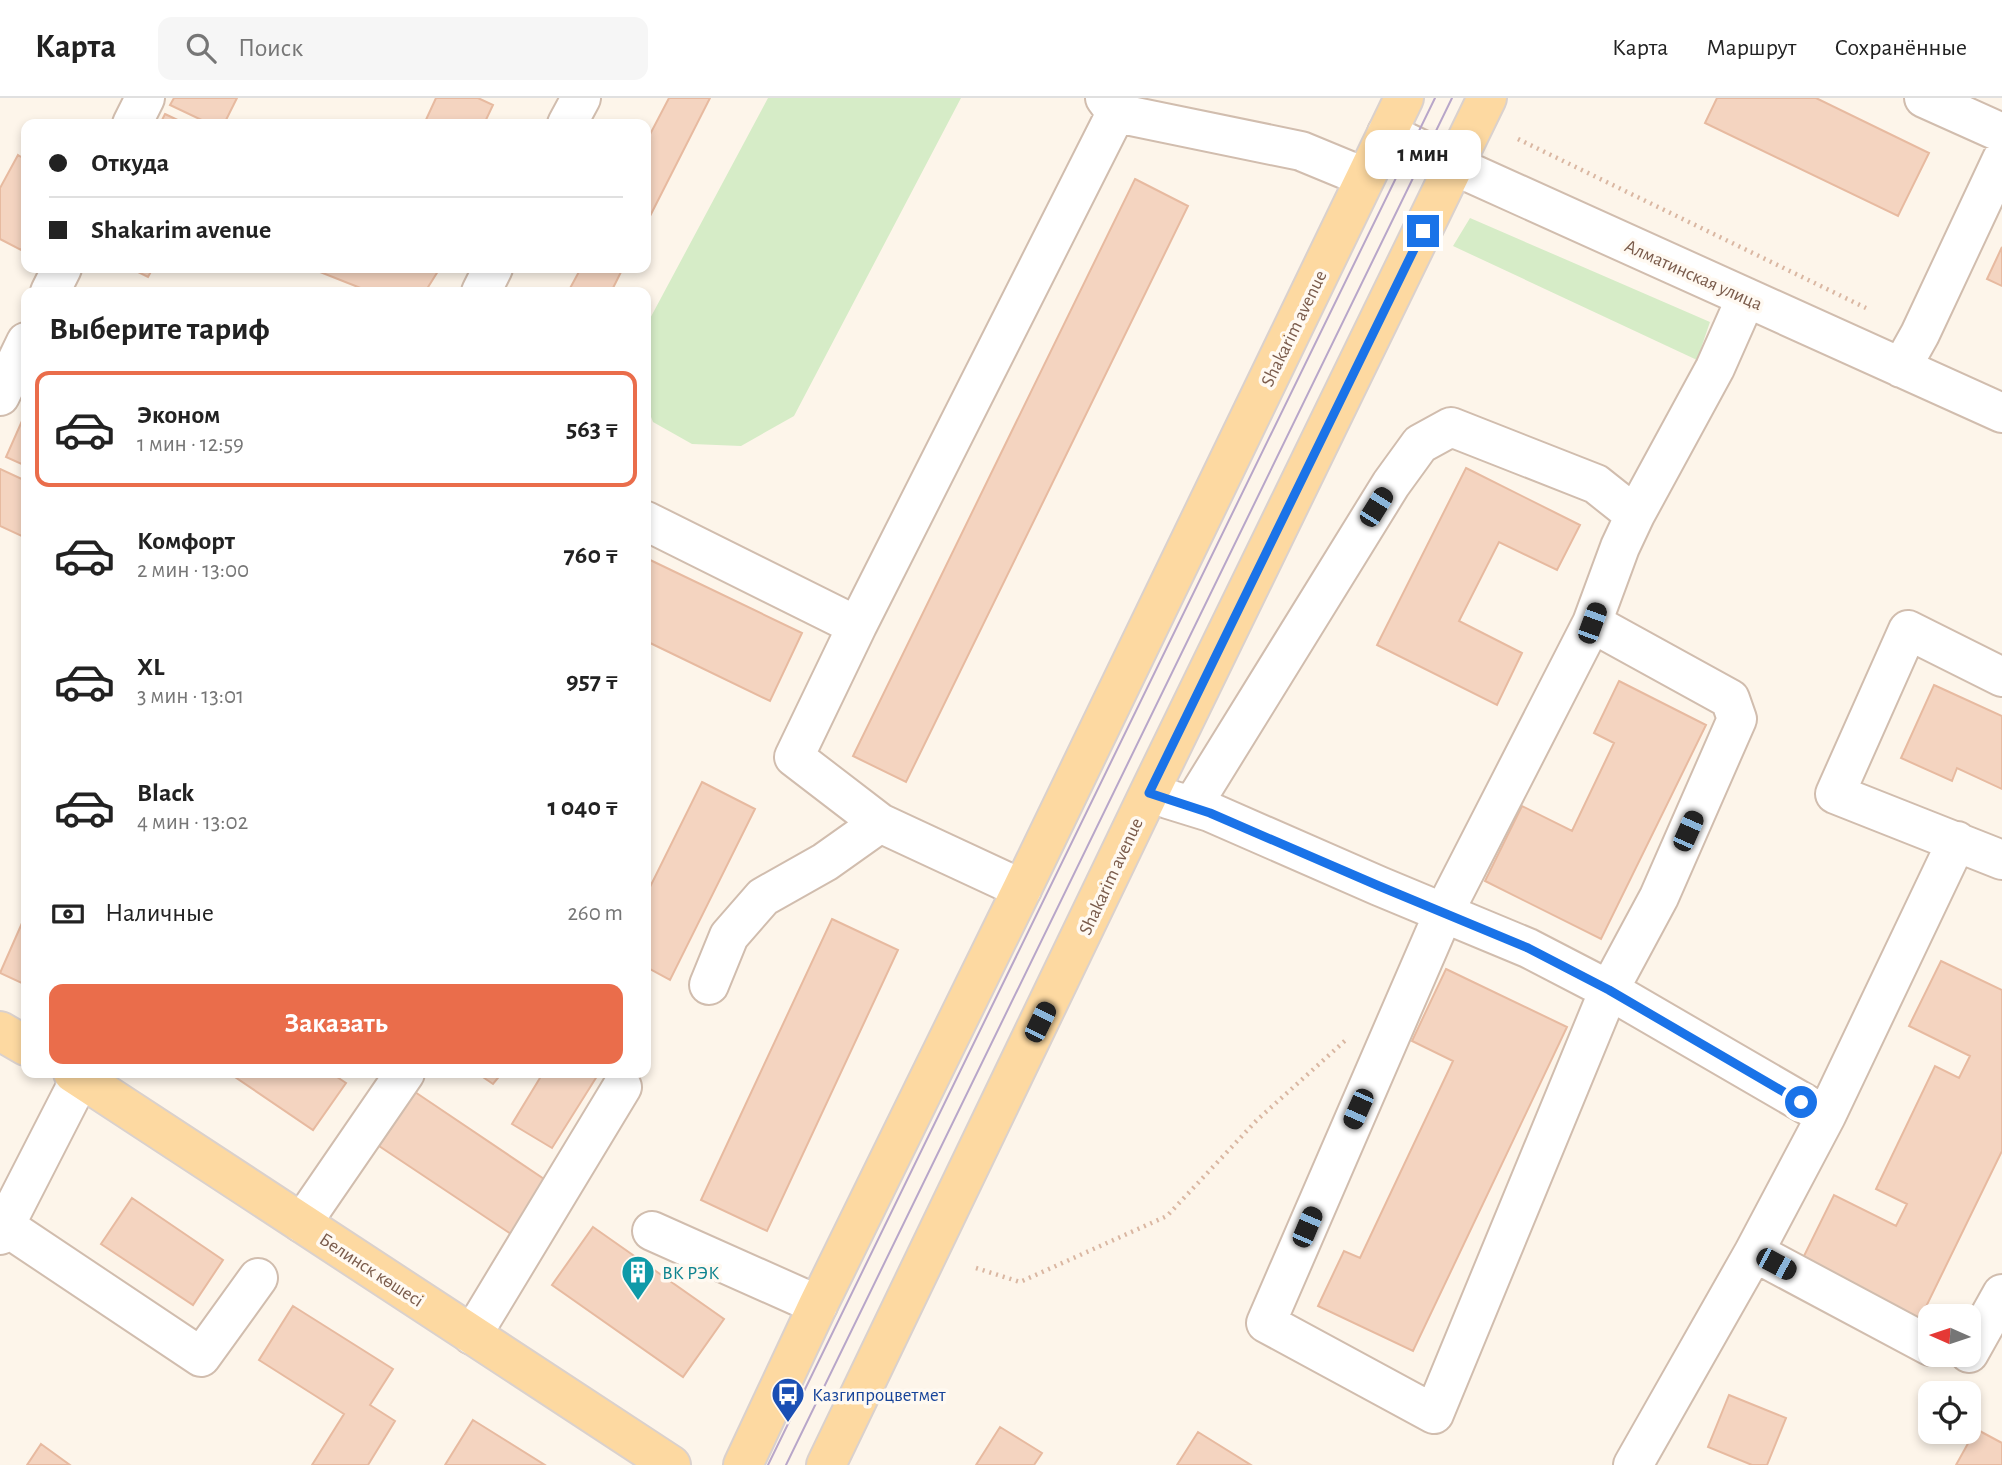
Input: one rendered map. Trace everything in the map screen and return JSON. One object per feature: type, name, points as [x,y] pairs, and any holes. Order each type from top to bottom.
[{"type":"main road","name":"Shakarim avenue","points":[[743,1465],[818,1305],[1404,98]]},
{"type":"main road","name":"Shakarim avenue","points":[[826,1465],[1487,98]]},
{"type":"main road","points":[[0,1031],[21,1043]]},
{"type":"main road","name":"Белинск көшесі","points":[[85,1078],[671,1465]]},
{"type":"street","points":[[134,119],[145,98]]},
{"type":"street","points":[[570,119],[581,98]]},
{"type":"street","points":[[1936,100],[2002,132]]},
{"type":"street","points":[[1022,889],[880,823],[794,757],[1111,105],[1301,151],[1364,177]]},
{"type":"street","name":"Алматинская улица","points":[[1387,133],[2002,414]]},
{"type":"street","points":[[1901,368],[1920,334],[2002,159]]},
{"type":"street","points":[[1592,623],[1730,699],[1737,719],[1659,897],[1609,990],[1434,1414],[1266,1323],[1444,912],[1592,623],[1635,515],[1715,368],[1746,298]]},
{"type":"street","points":[[0,396],[21,352]]},
{"type":"street","points":[[1192,806],[1391,484],[1420,444],[1451,428],[1595,484],[1635,515]]},
{"type":"street","points":[[651,523],[857,626]]},
{"type":"street","points":[[2002,677],[1908,630],[1835,794],[2002,860]]},
{"type":"street","points":[[1149,793],[1192,806],[1528,948],[1609,990],[1826,1116]]},
{"type":"street","points":[[709,985],[729,936],[764,897],[825,862],[880,823]]},
{"type":"street","points":[[1633,1465],[1754,1252],[1826,1116],[1957,841]]},
{"type":"street","points":[[77,1078],[2,1230],[201,1357],[258,1278]]},
{"type":"street","points":[[302,1223],[402,1078]]},
{"type":"street","points":[[472,1335],[622,1087]]},
{"type":"street","points":[[652,1231],[818,1305]]},
{"type":"street","points":[[1754,1252],[1918,1340]]},
{"type":"street","points":[[1981,1331],[2002,1294]]},
{"type":"path","points":[[1518,139],[1869,310]]},
{"type":"path","points":[[976,1268],[1020,1282],[1167,1216],[1257,1120],[1352,1034],[1399,1013]]},
{"type":"green space","points":[[768,98],[961,98],[794,416],[741,446],[692,444],[653,422],[651,317]]},
{"type":"green space","points":[[1470,218],[1710,322],[1697,360],[1453,246]]},
{"type":"building","points":[[174,98],[237,98],[226,119],[199,119],[170,105]]},
{"type":"building","points":[[436,98],[478,98],[493,105],[486,119],[426,119]]},
{"type":"building","points":[[669,98],[710,98],[651,214],[651,132]]},
{"type":"building","points":[[1717,98],[1816,98],[1929,153],[1898,216],[1705,123]]},
{"type":"building","points":[[165,114],[176,119],[162,119]]},
{"type":"building","points":[[18,155],[21,157],[21,250],[0,239],[0,188]]},
{"type":"building","points":[[1135,179],[1188,206],[906,782],[853,756]]},
{"type":"building","points":[[2002,247],[2002,286],[1987,279]]},
{"type":"building","points":[[323,273],[437,273],[428,287],[358,287]]},
{"type":"building","points":[[578,273],[620,273],[614,287],[571,287]]},
{"type":"building","points":[[21,423],[21,464],[6,457]]},
{"type":"building","points":[[1466,468],[1580,525],[1557,570],[1499,542],[1459,621],[1522,653],[1497,705],[1377,645]]},
{"type":"building","points":[[0,469],[21,479],[21,536],[0,526]]},
{"type":"building","points":[[651,560],[802,633],[770,701],[651,643]]},
{"type":"building","points":[[1619,681],[1706,725],[1601,939],[1485,881],[1522,806],[1572,831],[1614,743],[1594,733]]},
{"type":"building","points":[[1934,685],[2002,716],[2002,789],[1957,768],[1952,781],[1901,758]]},
{"type":"building","points":[[702,782],[755,809],[670,980],[651,970],[651,885]]},
{"type":"building","points":[[832,919],[898,950],[767,1231],[701,1200]]},
{"type":"building","points":[[21,925],[21,983],[0,973]]},
{"type":"building","points":[[1941,961],[2002,990],[2002,1151],[1927,1304],[1918,1304],[1918,1318],[1801,1262],[1834,1195],[1896,1226],[1907,1204],[1876,1189],[1935,1066],[1959,1078],[1970,1056],[1909,1026]]},
{"type":"building","points":[[1446,969],[1567,1027],[1413,1351],[1318,1306],[1344,1251],[1360,1258],[1453,1061],[1412,1041]]},
{"type":"building","points":[[236,1078],[338,1078],[346,1083],[313,1130]]},
{"type":"building","points":[[484,1078],[498,1078],[493,1084]]},
{"type":"building","points":[[540,1078],[596,1078],[552,1148],[512,1124]]},
{"type":"building","points":[[415,1092],[547,1181],[511,1234],[379,1146]]},
{"type":"building","points":[[132,1198],[223,1260],[193,1305],[101,1244]]},
{"type":"building","name":"ВК РЭК","points":[[593,1227],[724,1319],[683,1377],[552,1285]]},
{"type":"building","points":[[293,1306],[393,1369],[370,1405],[395,1421],[368,1465],[312,1465],[344,1414],[259,1360]]},
{"type":"building","points":[[1729,1395],[1786,1418],[1767,1465],[1752,1465],[1708,1447]]},
{"type":"building","points":[[473,1420],[545,1465],[445,1465]]},
{"type":"building","points":[[1000,1427],[1042,1453],[1034,1465],[976,1465]]},
{"type":"building","points":[[1198,1432],[1251,1465],[1177,1465]]},
{"type":"building","points":[[1981,1432],[2002,1443],[2002,1465],[1956,1465],[1968,1444],[1981,1444]]},
{"type":"building","points":[[41,1444],[70,1465],[27,1465]]},
{"type":"tram line","points":[[768,1465],[1435,98]]},
{"type":"tram line","points":[[786,1465],[1452,98]]},
{"type":"place","name":"ВК РЭК","points":[[638,1302]]},
{"type":"place","name":"Казгипроцветмет","points":[[788,1424]]},
{"type":"route","points":[[1423,231],[1149,793],[1210,813],[1528,948],[1609,990],[1801,1102]]}]
